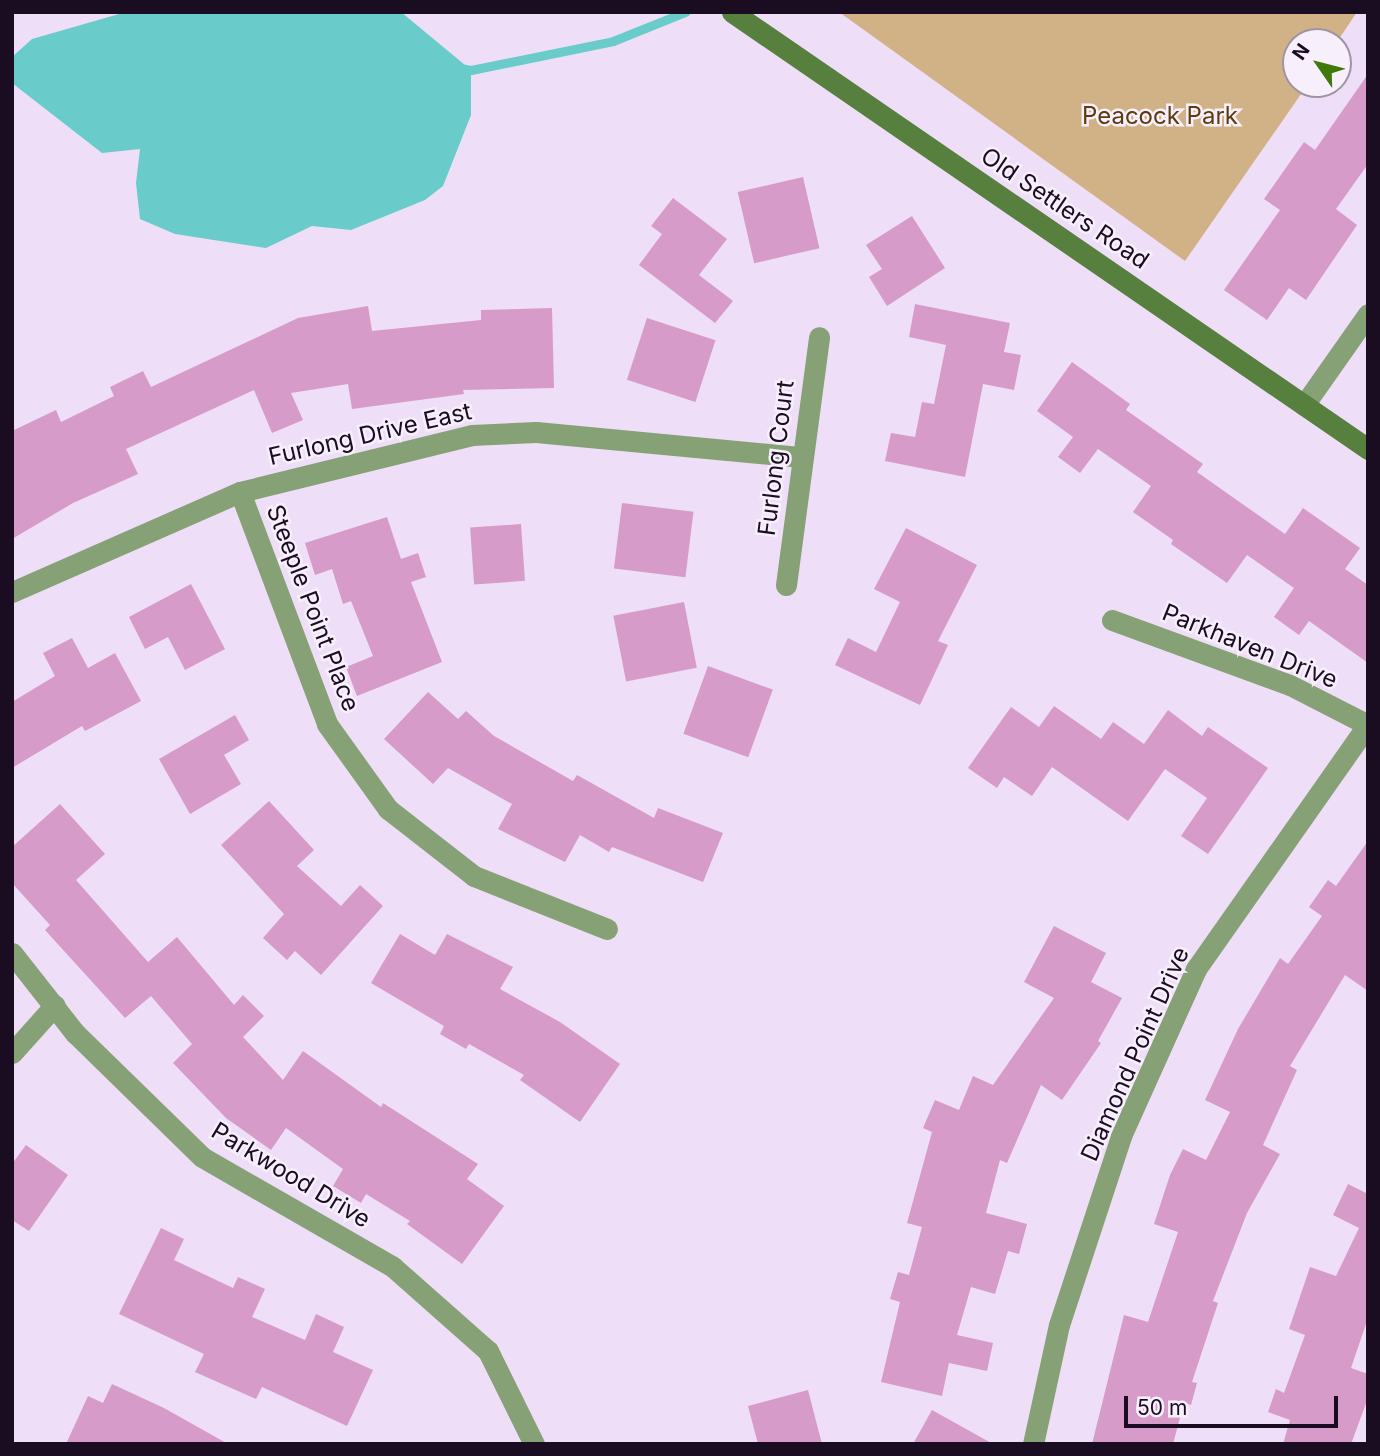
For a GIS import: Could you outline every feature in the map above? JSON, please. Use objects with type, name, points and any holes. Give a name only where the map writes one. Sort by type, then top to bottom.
[{"type":"main road","name":"Old Settlers Road","points":[[732,12],[1368,449]]},
{"type":"street","points":[[1304,405],[1368,314]]},
{"type":"street","name":"Furlong Court","points":[[786,585],[819,337]]},
{"type":"street","name":"Furlong Drive East","points":[[12,592],[240,492],[472,435],[536,432],[802,457]]},
{"type":"street","name":"Steeple Point Place","points":[[240,492],[327,724],[388,810],[474,876],[607,929]]},
{"type":"street","name":"Parkhaven Drive","points":[[1112,620],[1290,685],[1368,724]]},
{"type":"street","name":"Diamond Point Drive","points":[[1033,1444],[1059,1325],[1121,1136],[1196,969],[1368,724]]},
{"type":"street","name":"Parkwood Drive","points":[[12,953],[75,1033],[202,1157],[393,1266],[488,1351],[534,1444]]},
{"type":"street","points":[[12,1053],[55,1005]]},
{"type":"green space","name":"Peacock Park","points":[[839,12],[1357,12],[1346,28],[1282,28],[1282,98],[1298,98],[1185,261]]},
{"type":"shaded area","points":[[126,12],[401,12],[471,70],[471,115],[443,186],[425,200],[351,230],[312,226],[266,248],[175,234],[140,219],[136,183],[140,149],[102,153],[12,83],[12,57],[32,39]]},
{"type":"building","points":[[1368,74],[1368,164],[1336,209],[1357,225],[1306,300],[1289,288],[1267,320],[1224,290],[1280,210],[1264,199],[1304,142],[1315,150]]},
{"type":"building","points":[[803,177],[819,248],[754,263],[738,192]]},
{"type":"building","points":[[673,198],[727,239],[699,275],[733,301],[715,323],[639,265],[662,234],[651,226]]},
{"type":"building","points":[[912,216],[945,268],[887,306],[869,277],[882,269],[866,245]]},
{"type":"building","points":[[915,304],[1010,323],[1004,352],[1021,355],[1014,390],[983,384],[965,477],[885,461],[891,433],[915,437],[922,402],[934,404],[946,345],[909,337]]},
{"type":"building","points":[[368,306],[372,331],[481,320],[481,310],[552,308],[554,388],[463,390],[464,394],[352,409],[348,384],[291,393],[303,420],[272,433],[254,390],[126,449],[138,474],[73,503],[12,539],[12,431],[56,410],[61,422],[114,396],[110,387],[143,371],[151,387],[298,318]]},
{"type":"building","points":[[647,318],[715,340],[695,402],[627,380]]},
{"type":"building","points":[[1072,362],[1130,404],[1126,410],[1203,464],[1197,472],[1285,534],[1303,508],[1360,548],[1345,569],[1368,585],[1368,663],[1309,621],[1299,635],[1274,617],[1294,588],[1247,555],[1227,583],[1171,544],[1173,540],[1133,512],[1151,486],[1098,449],[1080,473],[1058,457],[1073,437],[1037,411]]},
{"type":"building","points":[[622,503],[693,512],[685,577],[614,569]]},
{"type":"building","points":[[387,517],[401,559],[418,553],[426,577],[411,582],[442,662],[357,696],[346,667],[373,656],[351,601],[343,604],[332,569],[315,575],[305,543]]},
{"type":"building","points":[[521,524],[525,581],[474,584],[470,528]]},
{"type":"building","points":[[906,528],[977,565],[938,641],[948,645],[920,705],[835,665],[848,638],[876,652],[900,602],[874,589]]},
{"type":"building","points":[[191,584],[225,649],[185,670],[168,637],[145,649],[129,617]]},
{"type":"building","points":[[684,602],[697,668],[626,682],[613,616]]},
{"type":"building","points":[[72,638],[88,668],[115,653],[141,701],[85,731],[82,726],[12,768],[12,702],[55,676],[43,653]]},
{"type":"building","points":[[708,666],[773,690],[748,757],[683,734]]},
{"type":"building","points":[[428,692],[458,719],[466,711],[494,736],[573,781],[577,775],[654,818],[658,808],[723,833],[703,882],[612,847],[609,852],[580,835],[565,862],[498,829],[512,804],[448,768],[433,784],[384,739]]},
{"type":"building","points":[[1054,706],[1101,739],[1113,722],[1144,744],[1168,710],[1202,736],[1208,727],[1268,768],[1208,854],[1181,836],[1207,798],[1165,769],[1128,821],[1052,767],[1032,796],[1004,777],[997,788],[968,768],[1011,707],[1039,727]]},
{"type":"building","points":[[235,715],[249,740],[224,755],[241,784],[190,814],[159,759]]},
{"type":"building","points":[[269,801],[314,850],[297,866],[341,906],[360,885],[383,906],[321,975],[295,951],[287,960],[263,938],[284,914],[221,845]]},
{"type":"building","points":[[60,804],[105,854],[76,880],[148,962],[177,937],[234,1005],[243,995],[264,1016],[243,1037],[283,1080],[303,1051],[381,1107],[383,1103],[478,1164],[467,1179],[504,1206],[462,1264],[407,1224],[410,1221],[366,1194],[361,1203],[333,1186],[343,1169],[286,1128],[271,1150],[226,1118],[173,1063],[192,1044],[151,996],[125,1018],[45,930],[50,925],[12,883],[12,847]]},
{"type":"building","points":[[1368,841],[1368,991],[1345,975],[1290,1066],[1297,1070],[1263,1145],[1280,1154],[1247,1213],[1213,1301],[1218,1303],[1192,1382],[1197,1383],[1191,1405],[1184,1403],[1173,1444],[1092,1444],[1124,1315],[1148,1322],[1178,1232],[1154,1224],[1170,1175],[1183,1149],[1206,1160],[1230,1112],[1205,1100],[1238,1029],[1280,958],[1288,964],[1322,916],[1309,907],[1328,880],[1336,886]]},
{"type":"building","points":[[1054,926],[1106,953],[1091,982],[1122,998],[1098,1041],[1101,1043],[1062,1100],[1041,1085],[1007,1163],[1000,1160],[986,1213],[1027,1224],[1019,1254],[1008,1251],[995,1294],[971,1287],[957,1335],[993,1343],[987,1371],[949,1363],[942,1396],[881,1382],[900,1302],[890,1299],[898,1272],[909,1275],[922,1227],[907,1223],[932,1132],[923,1128],[935,1100],[959,1110],[973,1076],[993,1085],[1054,998],[1024,982]]},
{"type":"building","points":[[400,934],[435,955],[447,934],[513,967],[500,989],[560,1022],[620,1064],[580,1122],[520,1080],[524,1075],[469,1044],[466,1049],[440,1034],[444,1026],[371,983]]},
{"type":"building","points":[[26,1145],[68,1175],[29,1231],[12,1220],[12,1164]]},
{"type":"building","points":[[1348,1184],[1368,1194],[1368,1318],[1351,1368],[1368,1374],[1368,1398],[1351,1444],[1283,1444],[1290,1420],[1268,1412],[1276,1389],[1284,1393],[1305,1335],[1289,1329],[1310,1267],[1336,1276],[1359,1228],[1333,1215]]},
{"type":"building","points":[[161,1228],[184,1239],[174,1260],[233,1288],[238,1277],[265,1289],[252,1317],[305,1340],[316,1314],[344,1327],[333,1352],[373,1370],[347,1426],[262,1387],[256,1399],[195,1372],[204,1354],[119,1314]]},
{"type":"building","points":[[112,1384],[164,1408],[228,1444],[66,1444],[88,1396],[103,1403]]},
{"type":"building","points":[[808,1390],[822,1444],[758,1444],[748,1406]]},
{"type":"building","points":[[932,1410],[993,1444],[913,1444]]},
{"type":"waterway","points":[[460,68],[471,70],[613,41],[685,12]]}]
